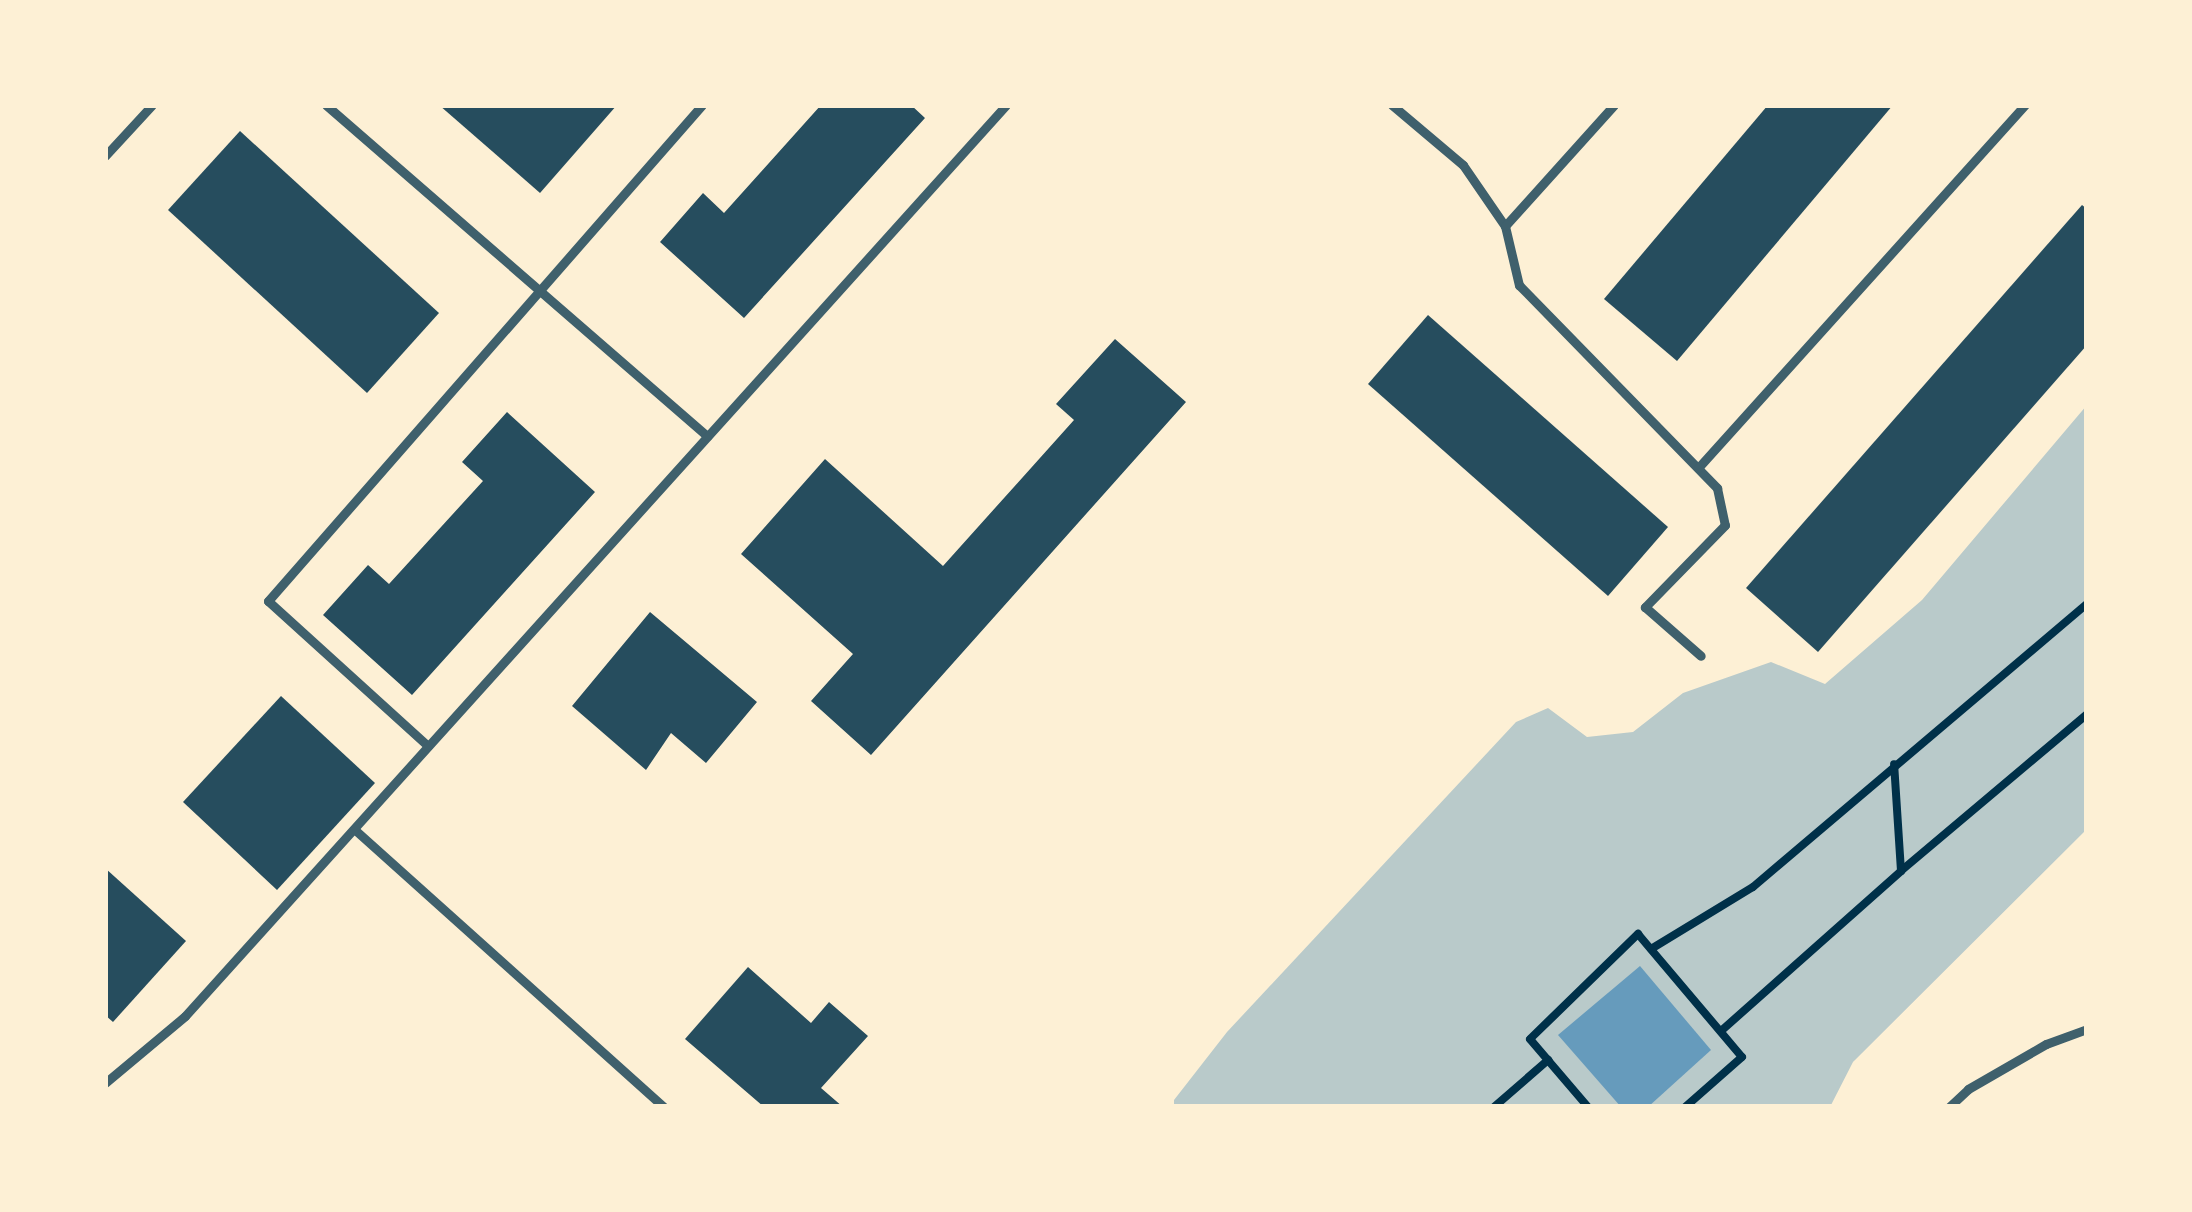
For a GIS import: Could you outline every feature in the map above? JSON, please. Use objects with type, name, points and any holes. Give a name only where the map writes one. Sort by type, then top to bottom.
[{"type":"lane","points":[[105,156],[152,105]]},
{"type":"lane","points":[[326,105],[707,436]]},
{"type":"lane","points":[[428,746],[268,601],[702,105]]},
{"type":"lane","points":[[105,1083],[185,1016],[1006,105]]},
{"type":"lane","points":[[1392,105],[1463,165],[1504,226],[1519,285],[1717,488],[1725,525],[1645,608],[1701,656]]},
{"type":"lane","points":[[1504,226],[1614,105]]},
{"type":"lane","points":[[1698,468],[2025,105]]},
{"type":"lane","points":[[354,829],[664,1107]]},
{"type":"lane","points":[[1949,1107],[1968,1089],[2046,1044],[2087,1029]]},
{"type":"path","points":[[1651,949],[1753,886],[2087,604]]},
{"type":"path","points":[[1721,1031],[2087,714]]},
{"type":"path","points":[[1894,764],[1901,871]]},
{"type":"path","points":[[1588,1107],[1530,1039],[1638,934],[1742,1057],[1684,1107]]},
{"type":"path","points":[[1494,1107],[1548,1060]]},
{"type":"shaded area","points":[[2087,405],[2087,829],[1853,1062],[1830,1107],[1174,1107],[1174,1100],[1227,1032],[1516,722],[1548,708],[1587,737],[1633,732],[1683,693],[1771,662],[1825,684],[1922,600]]},
{"type":"water","points":[[1640,966],[1711,1050],[1648,1107],[1621,1107],[1558,1035]]},
{"type":"building","points":[[439,105],[617,105],[540,193]]},
{"type":"building","points":[[821,105],[911,105],[925,118],[744,318],[660,242],[703,193],[724,213]]},
{"type":"building","points":[[1768,105],[1893,105],[1677,361],[1604,299]]},
{"type":"building","points":[[240,131],[439,313],[367,393],[168,210]]},
{"type":"building","points":[[2082,205],[2087,209],[2087,345],[1818,652],[1746,588]]},
{"type":"building","points":[[1428,315],[1668,527],[1608,596],[1368,384]]},
{"type":"building","points":[[1115,339],[1186,402],[871,755],[811,701],[853,654],[741,554],[825,459],[943,566],[1074,420],[1056,404]]},
{"type":"building","points":[[507,412],[595,492],[412,695],[323,615],[368,565],[389,584],[483,481],[462,462]]},
{"type":"building","points":[[650,612],[757,702],[706,763],[671,733],[646,770],[572,706]]},
{"type":"building","points":[[281,696],[375,783],[277,890],[183,802]]},
{"type":"building","points":[[105,868],[186,941],[113,1022],[105,1015]]},
{"type":"building","points":[[748,967],[811,1023],[829,1002],[868,1036],[821,1088],[843,1107],[764,1107],[685,1039]]}]
